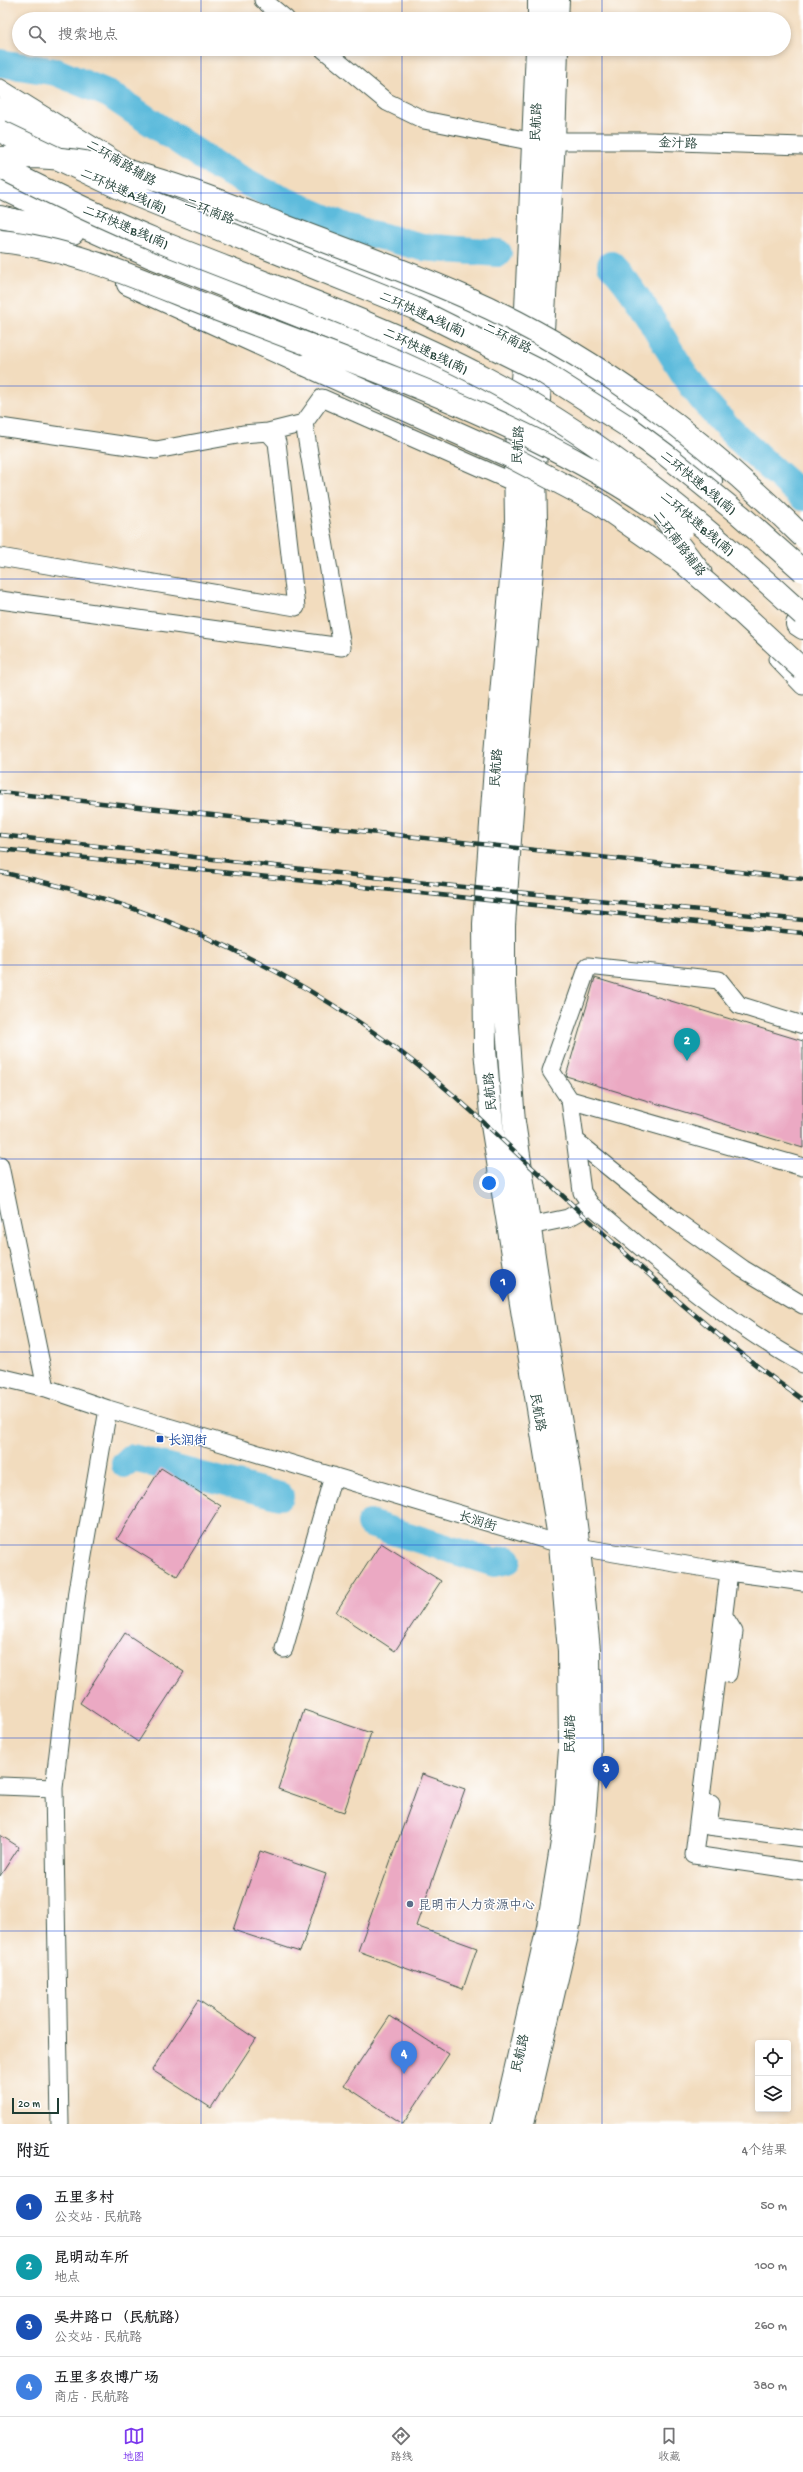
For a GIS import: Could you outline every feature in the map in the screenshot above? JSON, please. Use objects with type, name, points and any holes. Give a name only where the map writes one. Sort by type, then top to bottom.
[{"type":"main road","points":[[539,0],[539,12]]},
{"type":"main road","points":[[558,0],[558,12]]},
{"type":"main road","name":"民航路","points":[[538,56],[544,142]]},
{"type":"main road","name":"民航路","points":[[523,2124],[568,1931],[583,1833],[590,1750],[589,1650],[492,1126],[485,1050],[484,924],[516,521],[515,483],[528,419],[544,142],[556,56]]},
{"type":"main road","name":"二环南路","points":[[2,118],[136,179],[420,294],[533,349],[601,390],[670,443],[729,498],[803,574]]},
{"type":"main road","name":"二环快速A线(南)","points":[[2,118],[92,176],[168,210],[407,305],[532,367],[586,399],[666,455],[740,515],[803,571]]},
{"type":"main road","points":[[0,158],[31,157],[80,160],[131,172],[208,197],[469,299],[577,356],[651,404],[725,463],[803,537]]},
{"type":"main road","name":"二环快速B线(南)","points":[[0,167],[117,223],[401,338],[521,398],[569,426],[646,480],[719,540],[803,615]]},
{"type":"main road","points":[[0,187],[110,239],[380,348],[622,465],[678,501],[749,559],[803,608]]},
{"type":"main road","points":[[0,218],[65,230],[122,247],[188,271]]},
{"type":"main road","points":[[6,242],[43,248],[111,269],[422,391],[550,446],[606,476],[663,513],[726,561],[803,628]]},
{"type":"main road","points":[[6,242],[109,276],[502,452],[572,488],[624,519],[666,549],[739,610],[803,670]]},
{"type":"main road","name":"民航路","points":[[503,2124],[548,1928],[564,1830],[570,1749],[569,1471],[544,1323],[514,1122],[504,985],[504,925],[516,754],[536,523],[534,468],[528,419]]},
{"type":"street","points":[[263,0],[278,12]]},
{"type":"street","name":"金汁路","points":[[331,56],[387,102],[424,120],[544,142],[648,141],[803,146]]},
{"type":"street","name":"二环南路辅路","points":[[0,88],[137,172],[187,198],[250,225]]},
{"type":"street","points":[[533,349],[596,383],[673,429],[742,476],[803,526]]},
{"type":"street","points":[[0,427],[156,450],[243,434],[268,432],[304,423],[322,398],[515,483]]},
{"type":"street","name":"二环南路辅路","points":[[528,419],[577,445],[608,466],[633,486],[658,513],[734,612],[803,686]]},
{"type":"street","points":[[0,600],[342,647],[304,423]]},
{"type":"street","points":[[0,557],[296,607],[277,442],[268,432]]},
{"type":"street","points":[[803,1025],[739,1005],[719,980],[588,966],[551,1070],[570,1100],[582,1192],[591,1205],[691,1290],[778,1350],[803,1364]]},
{"type":"street","points":[[570,1100],[803,1167]]},
{"type":"street","points":[[575,1140],[669,1216],[743,1268],[803,1305]]},
{"type":"street","points":[[0,1166],[46,1388]]},
{"type":"street","points":[[530,1226],[568,1218],[591,1205]]},
{"type":"street","name":"长润街","points":[[0,1377],[46,1388],[108,1409],[569,1546],[729,1572],[803,1582]]},
{"type":"street","points":[[60,2124],[54,1788],[77,1591],[108,1409]]},
{"type":"street","points":[[284,1649],[334,1476]]},
{"type":"street","points":[[729,1572],[694,1855],[803,1871]]},
{"type":"street","points":[[724,1616],[734,1632],[708,1826],[803,1838]]},
{"type":"street","points":[[0,1786],[54,1788]]},
{"type":"building","points":[[595,978],[803,1041],[803,1148],[566,1076]]},
{"type":"building","points":[[161,1468],[221,1506],[177,1576],[117,1539]]},
{"type":"building","points":[[381,1543],[441,1581],[395,1651],[336,1612]]},
{"type":"building","points":[[125,1633],[184,1672],[138,1742],[80,1703]]},
{"type":"building","points":[[304,1710],[371,1733],[344,1812],[278,1789]]},
{"type":"building","points":[[422,1774],[465,1789],[416,1926],[477,1948],[463,1989],[358,1951]]},
{"type":"building","points":[[0,1835],[19,1847],[0,1876]]},
{"type":"building","points":[[260,1851],[326,1874],[300,1952],[233,1930]]},
{"type":"building","points":[[198,2000],[256,2039],[211,2108],[152,2070]]},
{"type":"building","points":[[390,2016],[449,2054],[403,2124],[344,2085]]},
{"type":"waterway","points":[[0,63],[56,72],[109,94],[215,165],[263,191],[346,227],[422,247],[498,253]]},
{"type":"waterway","points":[[611,265],[634,293],[682,370],[704,401],[744,444],[803,497]]},
{"type":"waterway","points":[[125,1464],[133,1458],[280,1496]]},
{"type":"waterway","points":[[370,1524],[494,1563],[508,1560]]},
{"type":"railway","points":[[0,792],[803,879]]},
{"type":"railway","points":[[0,835],[444,885],[803,920]]},
{"type":"railway","points":[[0,849],[803,933]]},
{"type":"railway","points":[[0,872],[56,885],[111,901],[164,920],[216,942],[267,967],[317,995],[365,1026],[411,1060],[456,1097],[628,1256],[696,1316],[766,1373],[803,1400]]},
{"type":"place","name":"昆明动车所","points":[[687,1061]]},
{"type":"place","name":"五里多村","points":[[503,1302]]},
{"type":"place","name":"长润街","points":[[160,1439]]},
{"type":"place","name":"吴井路口（民航路）","points":[[606,1789]]},
{"type":"place","name":"昆明市人力资源中心","points":[[410,1904]]},
{"type":"place","name":"五里多农博广场","points":[[404,2074]]}]
